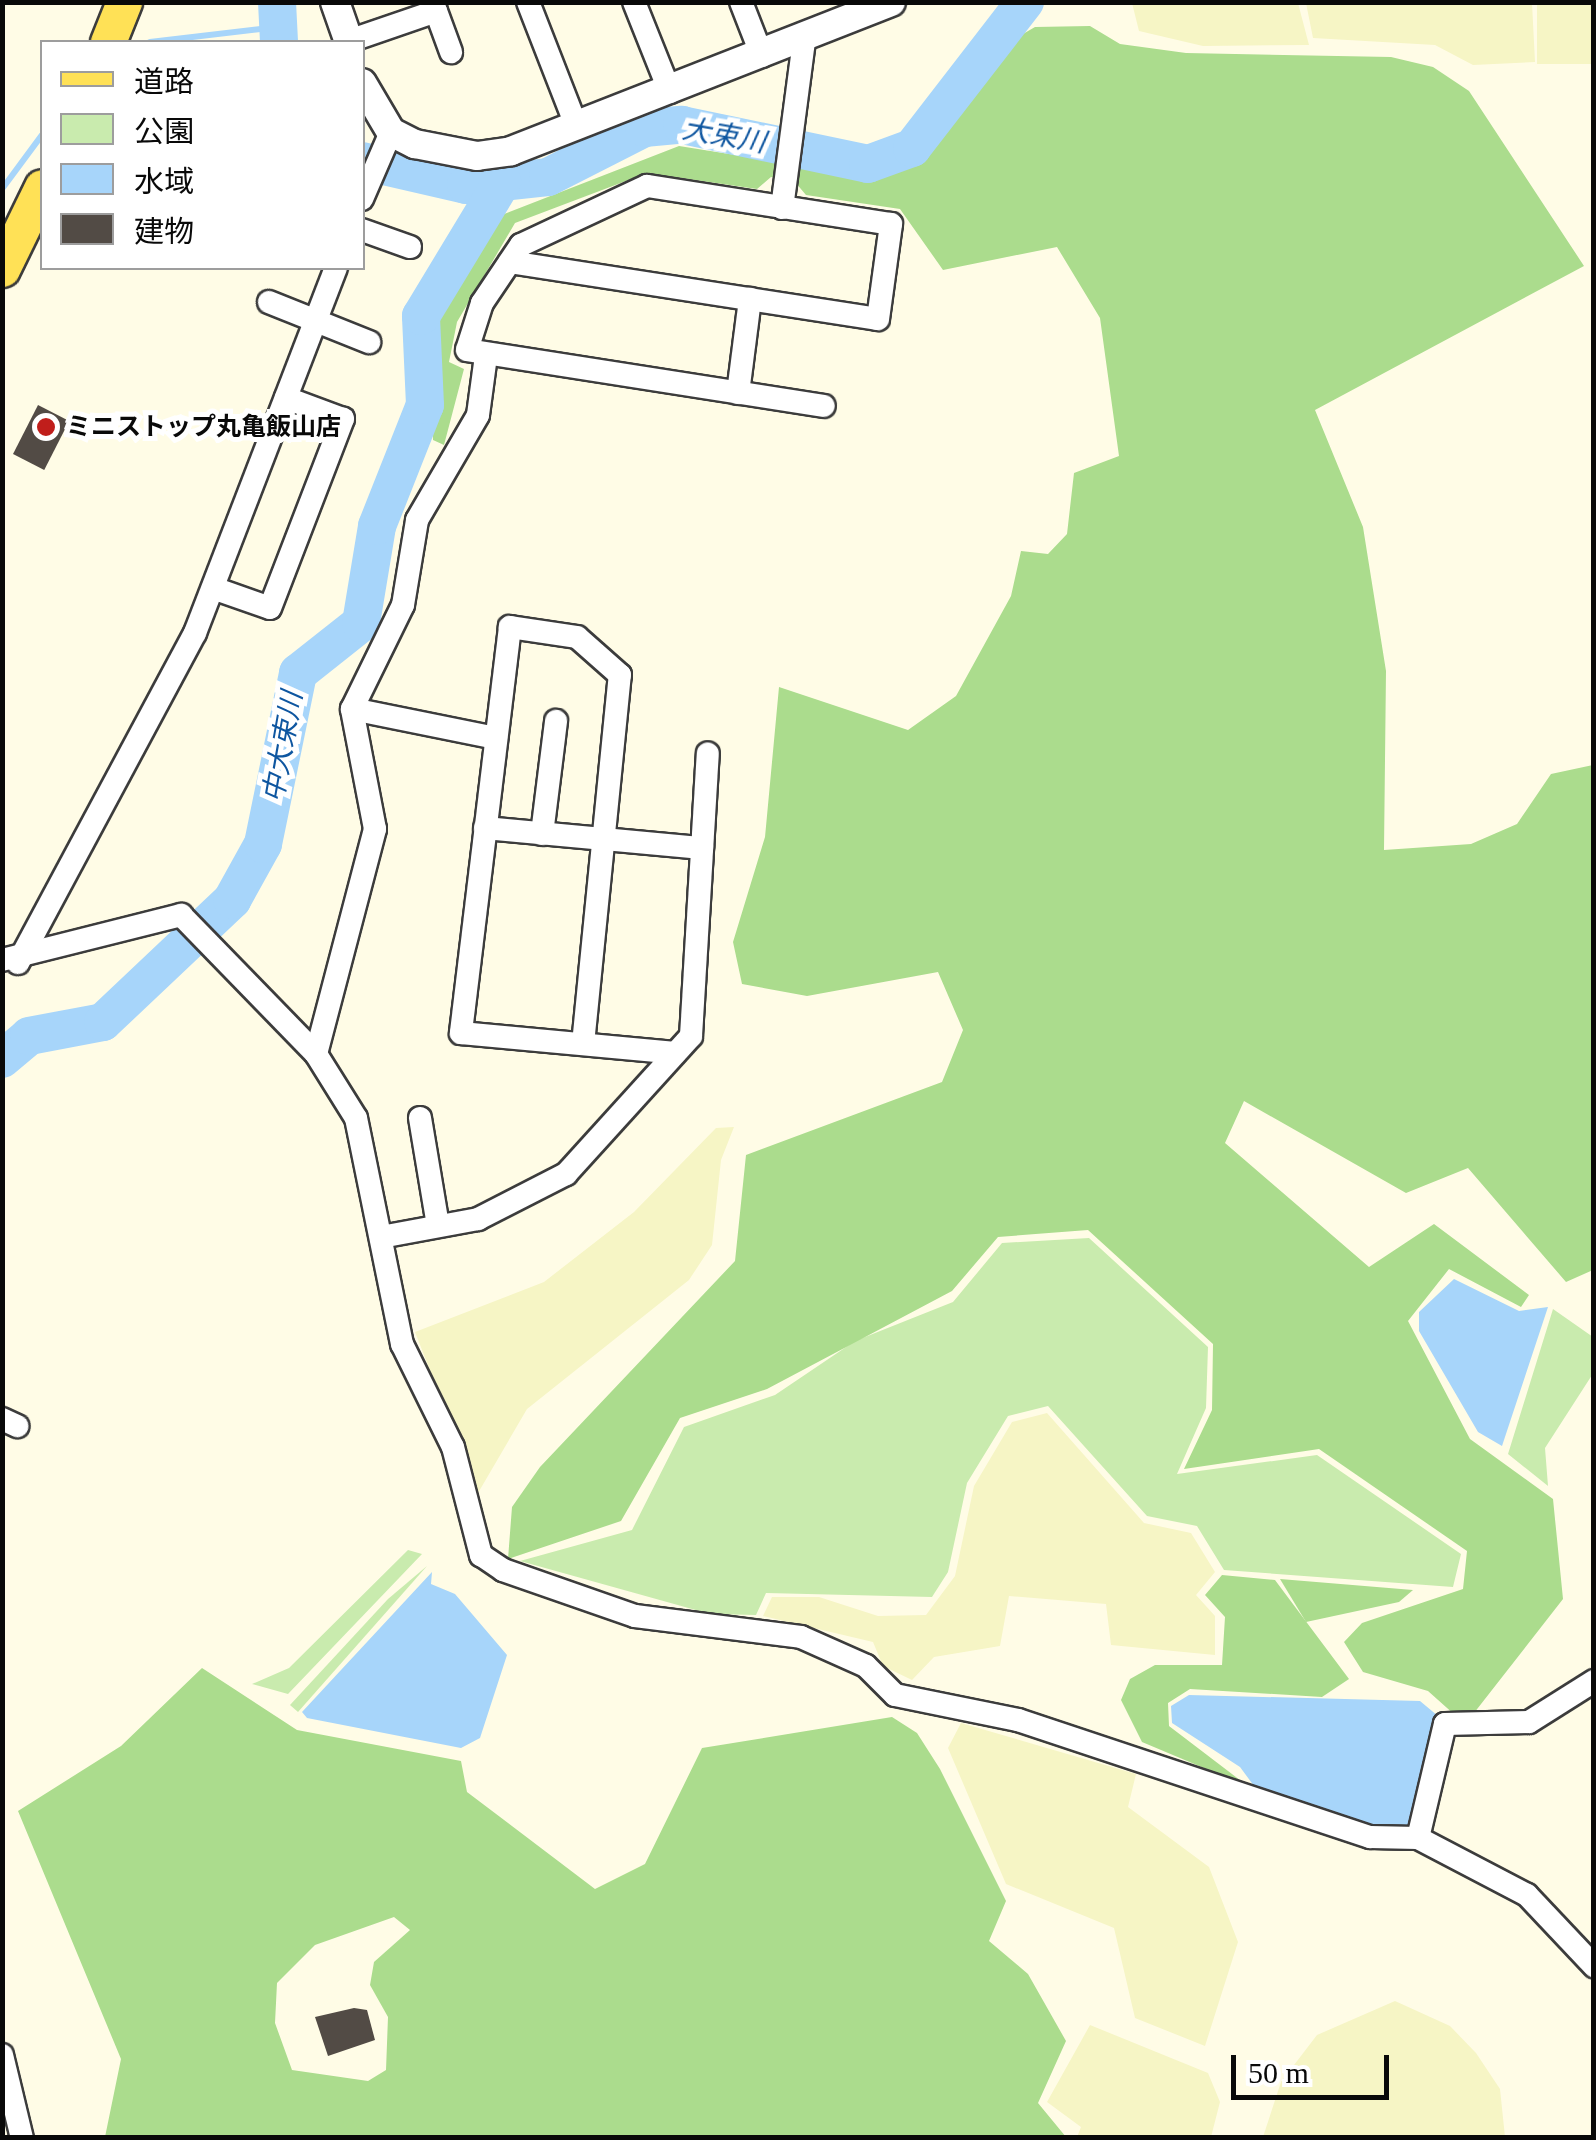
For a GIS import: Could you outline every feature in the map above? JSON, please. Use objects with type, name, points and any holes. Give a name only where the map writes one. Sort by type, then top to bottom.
[{"type":"main road","points":[[109,40],[124,2]]},
{"type":"main road","points":[[2,269],[40,191]]},
{"type":"street","points":[[334,2],[348,40]]},
{"type":"street","points":[[528,2],[577,128]]},
{"type":"street","points":[[634,2],[670,92]]},
{"type":"street","points":[[740,2],[762,56]]},
{"type":"street","points":[[388,139],[477,156],[577,128],[804,40],[873,6]]},
{"type":"street","points":[[355,40],[436,11],[450,52]]},
{"type":"street","points":[[782,208],[804,40]]},
{"type":"street","points":[[365,89],[388,139],[365,193]]},
{"type":"street","points":[[510,262],[878,318],[890,224],[647,186],[522,245],[510,262],[482,303],[467,350],[824,406]]},
{"type":"street","points":[[365,231],[410,247]]},
{"type":"street","points":[[10,961],[212,588],[335,270]]},
{"type":"street","points":[[738,393],[750,299]]},
{"type":"street","points":[[269,302],[370,342]]},
{"type":"street","points":[[316,1054],[375,829],[352,710],[403,606],[417,520],[478,415],[486,356]]},
{"type":"street","points":[[212,588],[270,608],[343,419],[286,398]]},
{"type":"street","points":[[583,1044],[620,675],[577,636],[510,626],[461,1033],[676,1053]]},
{"type":"street","points":[[352,710],[496,738]]},
{"type":"street","points":[[542,834],[556,721]]},
{"type":"street","points":[[380,1237],[478,1220],[566,1174],[690,1036],[708,754]]},
{"type":"street","points":[[485,828],[702,848]]},
{"type":"street","points":[[10,961],[162,916],[192,923],[316,1054],[356,1118],[402,1344],[453,1447],[481,1555],[503,1570],[635,1616],[801,1636],[866,1666],[895,1695],[1018,1720],[1370,1836],[1418,1838],[1527,1896],[1594,1966]]},
{"type":"street","points":[[420,1118],[438,1226]]},
{"type":"street","points":[[1418,1838],[1444,1724],[1529,1722],[1594,1681]]},
{"type":"street","points":[[2,2055],[22,2138]]},
{"type":"green space","points":[[1132,3],[1298,3],[1309,45],[1203,46],[1139,31]]},
{"type":"green space","points":[[1306,3],[1532,3],[1535,62],[1473,65],[1435,45],[1313,38]]},
{"type":"green space","points":[[1537,3],[1593,3],[1593,64],[1537,64]]},
{"type":"green space","points":[[1090,26],[1120,44],[1186,53],[1391,57],[1433,67],[1469,91],[1584,266],[1315,410],[1363,527],[1386,671],[1384,850],[1471,844],[1517,824],[1551,774],[1593,765],[1593,1270],[1566,1282],[1468,1168],[1406,1193],[1244,1101],[1225,1143],[1369,1267],[1434,1224],[1529,1295],[1521,1307],[1449,1269],[1408,1321],[1470,1439],[1553,1499],[1563,1599],[1474,1713],[1456,1716],[1428,1691],[1363,1672],[1344,1642],[1362,1623],[1463,1589],[1467,1551],[1319,1449],[1184,1469],[1212,1410],[1213,1344],[1088,1230],[998,1237],[952,1291],[767,1389],[680,1418],[621,1521],[508,1559],[512,1507],[540,1467],[735,1261],[746,1155],[942,1082],[963,1030],[938,972],[807,996],[742,984],[733,942],[765,837],[779,687],[908,730],[956,696],[1011,596],[1021,551],[1048,554],[1067,534],[1074,473],[1119,456],[1100,318],[1057,247],[943,270],[900,209],[806,195],[795,182],[771,177],[757,189],[647,173],[515,223],[457,322],[449,362],[464,369],[444,445],[433,440],[431,359],[440,306],[499,216],[679,146],[863,175],[912,161],[988,54],[1035,27]]},
{"type":"green space","points":[[734,1127],[721,1160],[712,1245],[689,1280],[527,1409],[478,1493],[415,1332],[544,1282],[634,1212],[716,1128]]},
{"type":"green space","points":[[1089,1238],[1208,1347],[1206,1408],[1177,1474],[1317,1455],[1461,1554],[1453,1587],[1224,1570],[1197,1526],[1147,1516],[1048,1406],[1008,1416],[967,1483],[948,1572],[932,1597],[766,1593],[756,1615],[710,1614],[520,1561],[632,1530],[684,1427],[775,1395],[855,1341],[953,1302],[1002,1243]]},
{"type":"green space","points":[[1553,1309],[1593,1337],[1594,1372],[1545,1448],[1548,1486],[1508,1454]]},
{"type":"green space","points":[[1047,1413],[1144,1523],[1191,1533],[1215,1572],[1196,1595],[1215,1616],[1215,1655],[1111,1645],[1106,1604],[1009,1596],[1000,1646],[934,1657],[912,1680],[883,1666],[873,1642],[763,1616],[772,1597],[819,1597],[878,1616],[926,1615],[955,1576],[974,1486],[1012,1422]]},
{"type":"green space","points":[[408,1550],[422,1554],[288,1694],[252,1684],[289,1668]]},
{"type":"green space","points":[[427,1566],[298,1712],[290,1705],[388,1599]]},
{"type":"green space","points":[[1222,1575],[1275,1580],[1349,1679],[1322,1697],[1190,1689],[1168,1703],[1169,1726],[1249,1787],[1142,1742],[1121,1700],[1130,1679],[1155,1665],[1222,1665],[1225,1617],[1205,1595]]},
{"type":"green space","points":[[1280,1579],[1413,1590],[1399,1602],[1306,1622]]},
{"type":"green space","points":[[202,1668],[297,1730],[461,1761],[467,1792],[595,1889],[645,1864],[702,1748],[892,1717],[917,1733],[940,1769],[1006,1901],[989,1941],[1028,1974],[1066,2041],[1038,2103],[1066,2137],[105,2137],[121,2059],[18,1811],[121,1746]],"holes":[[[394,1917],[410,1930],[374,1962],[370,1985],[388,2017],[386,2070],[368,2081],[292,2070],[275,2023],[277,1983],[315,1945]]]},
{"type":"green space","points":[[961,1723],[1136,1774],[1128,1807],[1209,1867],[1238,1942],[1205,2046],[1135,2018],[1114,1928],[1006,1884],[948,1748]]},
{"type":"green space","points":[[1395,2001],[1450,2026],[1476,2053],[1500,2089],[1505,2137],[1263,2137],[1281,2082],[1317,2035]]},
{"type":"green space","points":[[1090,2025],[1208,2073],[1220,2102],[1211,2137],[1077,2137],[1081,2127],[1047,2102]]},
{"type":"water","points":[[1454,1279],[1519,1311],[1548,1307],[1502,1446],[1478,1432],[1419,1331],[1419,1312]]},
{"type":"water","points":[[432,1572],[431,1584],[455,1594],[507,1655],[480,1738],[461,1748],[307,1718],[302,1712]]},
{"type":"water","points":[[1189,1695],[1420,1701],[1438,1716],[1413,1823],[1388,1832],[1257,1790],[1240,1767],[1172,1723],[1171,1706]]},
{"type":"building","points":[[38,405],[69,421],[44,470],[13,454]]},
{"type":"building","points":[[354,2008],[367,2010],[375,2040],[328,2056],[315,2017]]},
{"type":"waterway","name":"大束川","points":[[277,2],[279,40]]},
{"type":"waterway","name":"大束川","points":[[365,162],[466,185],[548,177],[644,128],[682,125],[868,164],[912,148],[1025,2]]},
{"type":"waterway","points":[[167,40],[278,27]]},
{"type":"waterway","points":[[2,189],[40,138]]},
{"type":"waterway","name":"中大束川","points":[[2,1059],[29,1036],[103,1022],[232,900],[263,844],[298,673],[361,623],[377,526],[425,405],[421,316],[502,182]]},
{"type":"place","name":"ミニストップ丸亀飯山店","points":[[46,427]]}]
